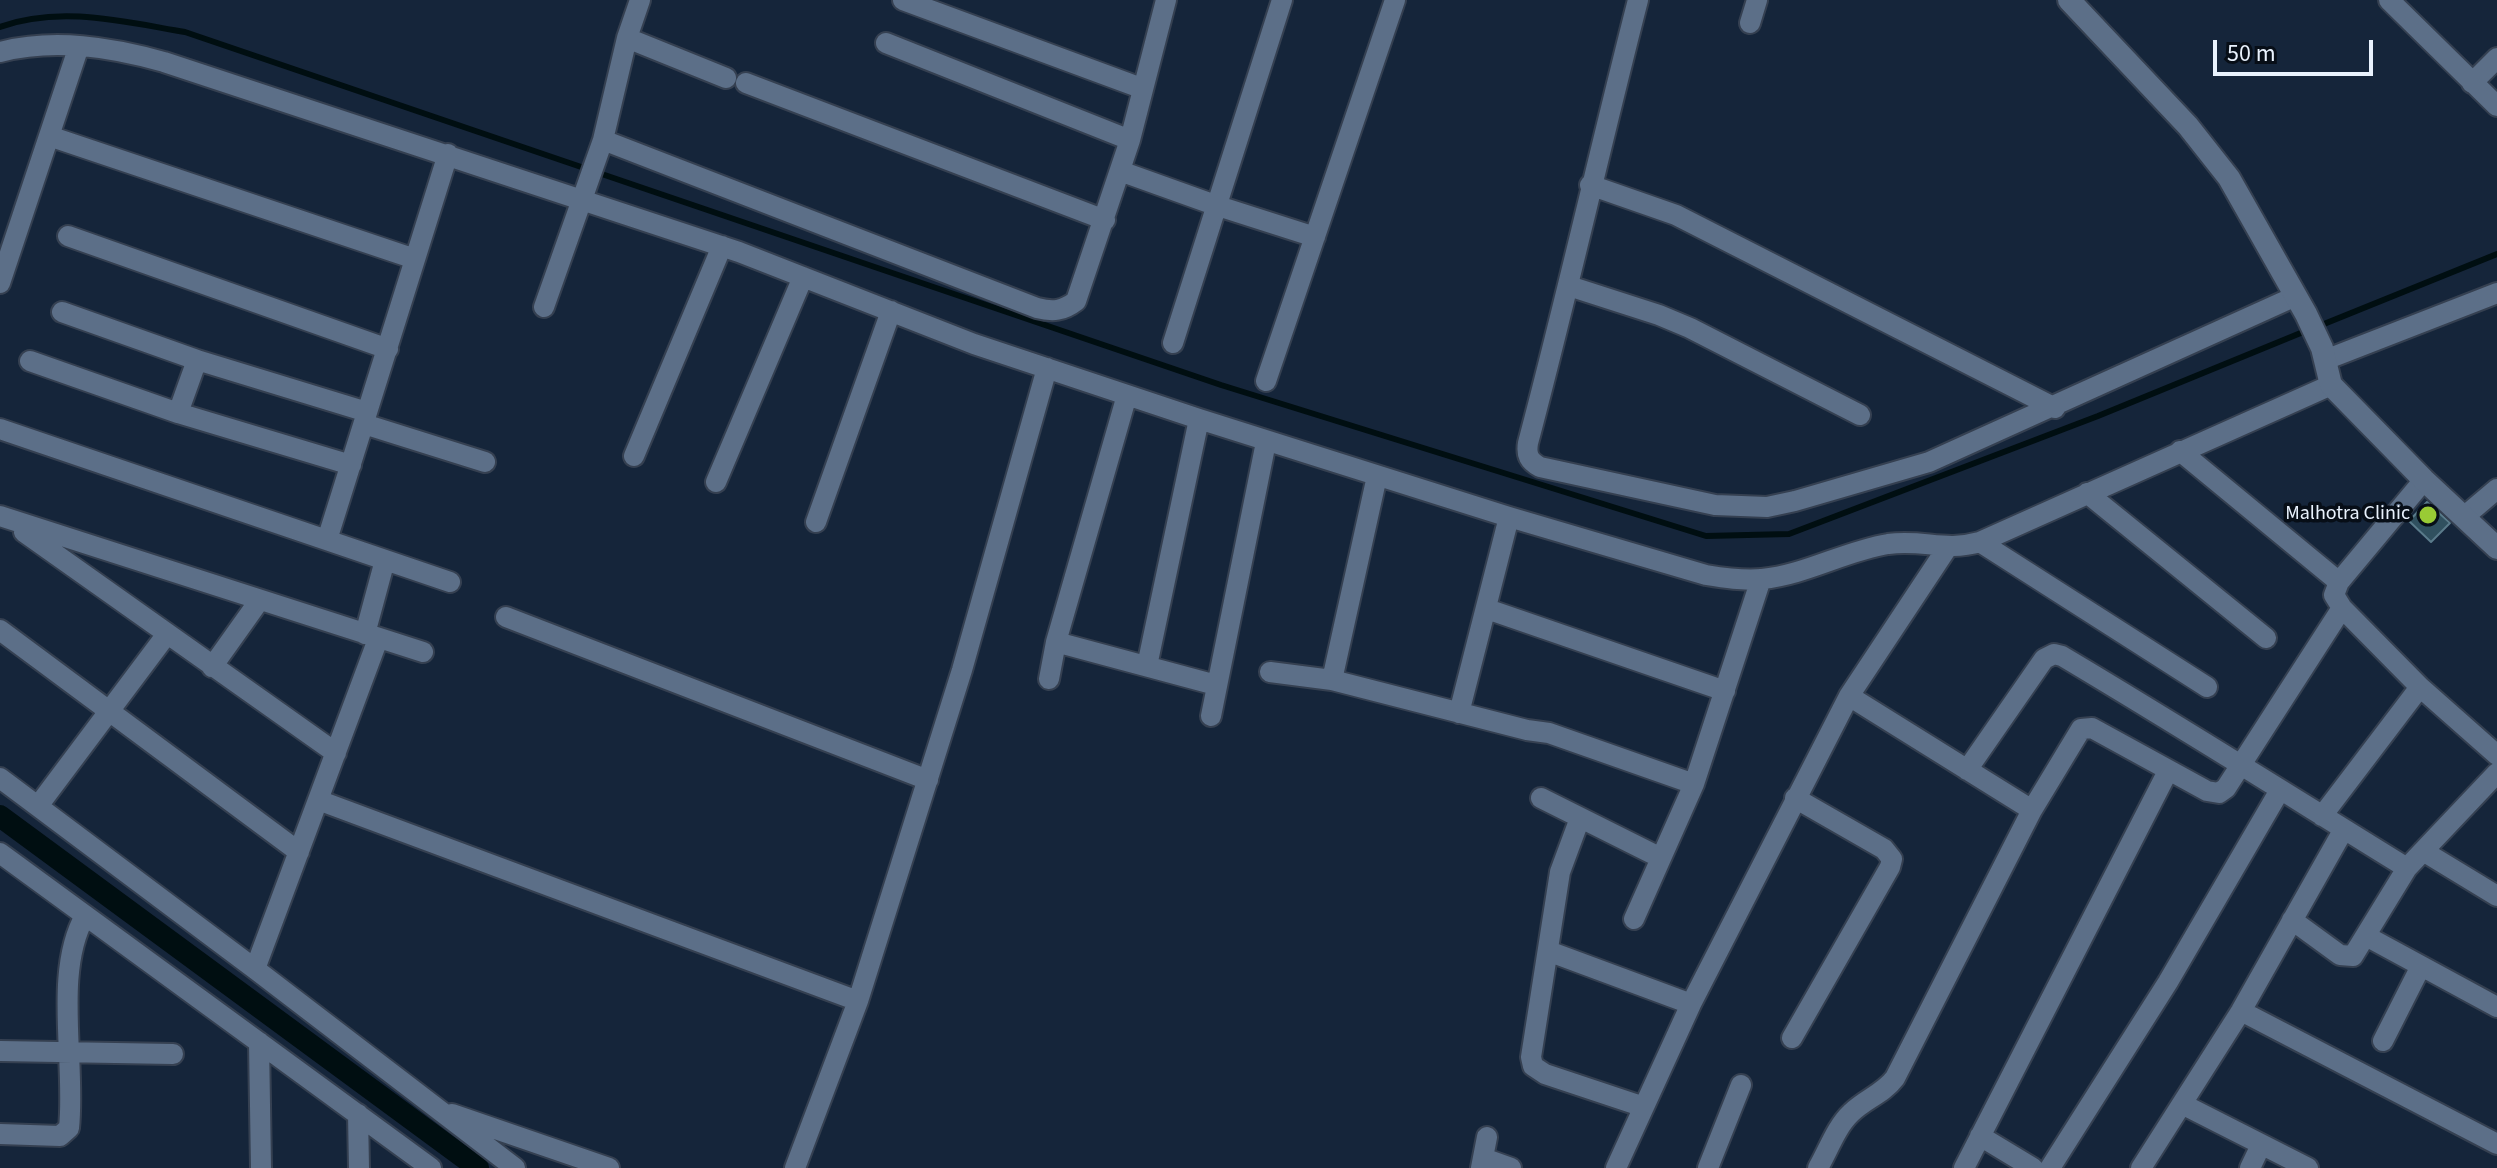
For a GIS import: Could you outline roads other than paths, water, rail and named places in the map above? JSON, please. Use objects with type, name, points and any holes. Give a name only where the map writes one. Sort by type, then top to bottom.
[{"type":"street","points":[[544,307],[603,140],[627,38],[640,0]]},
{"type":"street","points":[[903,0],[1141,88]]},
{"type":"street","points":[[603,140],[1050,311],[1066,309],[1076,301],[1105,220],[1130,140],[1166,0]]},
{"type":"street","points":[[1173,343],[1282,0]]},
{"type":"street","points":[[1266,381],[1395,0]]},
{"type":"street","points":[[1638,0],[1527,450],[1531,462],[1540,467],[1715,505],[1767,507],[1843,489],[1929,462],[2301,305]]},
{"type":"street","points":[[1750,23],[1757,0]]},
{"type":"street","points":[[2069,0],[2188,126],[2229,178],[2301,305],[2323,354],[2331,385],[2424,480],[2497,548]]},
{"type":"street","points":[[2389,0],[2497,106]]},
{"type":"street","points":[[627,38],[1105,220]]},
{"type":"street","points":[[886,43],[1130,140]]},
{"type":"street","points":[[0,52],[43,46],[125,51],[448,154],[589,182],[722,246],[974,344],[1266,442],[1509,517],[1729,579],[1785,575],[1884,545],[1905,542],[1947,548],[1980,542],[2331,385]]},
{"type":"street","points":[[0,283],[79,46]]},
{"type":"street","points":[[2472,83],[2497,58]]},
{"type":"street","points":[[49,136],[415,259]]},
{"type":"street","points":[[327,540],[448,154]]},
{"type":"street","points":[[1120,171],[1315,237]]},
{"type":"street","points":[[1590,185],[1676,215],[2055,408]]},
{"type":"street","points":[[68,236],[388,349]]},
{"type":"street","points":[[634,456],[722,246]]},
{"type":"street","points":[[716,482],[803,277]]},
{"type":"street","points":[[1569,286],[1679,324],[1860,415]]},
{"type":"street","points":[[2323,354],[2497,293]]},
{"type":"street","points":[[816,522],[891,311]]},
{"type":"street","points":[[62,312],[485,462]]},
{"type":"street","points":[[178,413],[197,360]]},
{"type":"street","points":[[30,361],[178,413],[351,465]]},
{"type":"street","points":[[795,1168],[858,1001],[928,780],[1047,368]]},
{"type":"street","points":[[1049,679],[1056,642],[1127,395]]},
{"type":"street","points":[[1147,666],[1199,419]]},
{"type":"street","points":[[0,429],[450,582]]},
{"type":"street","points":[[1211,716],[1266,442]]},
{"type":"street","points":[[2180,451],[2339,582]]},
{"type":"street","points":[[1332,680],[1377,476]]},
{"type":"street","points":[[2424,480],[2339,582],[2334,595],[2342,608],[2420,687],[2497,755]]},
{"type":"street","points":[[2465,516],[2497,489]]},
{"type":"street","points":[[2087,493],[2266,638]]},
{"type":"street","points":[[0,517],[423,652]]},
{"type":"street","points":[[0,517],[57,553],[336,753]]},
{"type":"street","points":[[1459,713],[1509,517]]},
{"type":"street","points":[[1980,542],[2207,687]]},
{"type":"street","points":[[1616,1168],[1691,1004],[1849,696],[1947,548]]},
{"type":"street","points":[[255,969],[336,753],[372,636],[385,560]]},
{"type":"street","points":[[1634,919],[1694,784],[1761,579]]},
{"type":"street","points":[[212,667],[259,601]]},
{"type":"street","points":[[1818,1168],[1851,1112],[1886,1090],[1895,1078],[2032,810],[2076,736],[2085,727],[2207,791],[2219,793],[2226,788],[2342,608]]},
{"type":"street","points":[[1487,609],[1725,691]]},
{"type":"street","points":[[506,617],[928,780]]},
{"type":"street","points":[[0,630],[299,852]]},
{"type":"street","points":[[38,806],[167,634]]},
{"type":"street","points":[[1056,642],[1216,685]]},
{"type":"street","points":[[1967,770],[2044,659],[2054,654],[2241,763],[2407,868]]},
{"type":"street","points":[[1270,672],[1332,680],[1549,733],[1694,784]]},
{"type":"street","points":[[2322,816],[2420,687]]},
{"type":"street","points":[[1849,696],[2032,810]]},
{"type":"street","points":[[1964,1168],[2168,771]]},
{"type":"street","points":[[2292,920],[2340,955],[2353,956],[2407,868],[2497,773]]},
{"type":"street","points":[[0,778],[515,1168]]},
{"type":"street","points":[[2050,1168],[2168,982],[2280,790]]},
{"type":"street","points":[[1541,798],[1661,858]]},
{"type":"street","points":[[1792,1038],[1892,859],[1884,849],[1795,798]]},
{"type":"street","points":[[318,800],[858,1001]]},
{"type":"street","points":[[1580,818],[1560,872],[1531,1057],[1533,1066],[1545,1074],[1644,1107]]},
{"type":"street","points":[[2141,1168],[2241,1011],[2344,829]]},
{"type":"street","points":[[2423,851],[2497,896]]},
{"type":"street","points":[[0,853],[431,1168]]},
{"type":"street","points":[[0,1134],[60,1136],[66,1133],[70,1115],[70,958],[85,916]]},
{"type":"street","points":[[2366,936],[2497,1007]]},
{"type":"street","points":[[1548,951],[1691,1004]]},
{"type":"street","points":[[2383,1041],[2421,966]]},
{"type":"street","points":[[2241,1011],[2497,1144]]},
{"type":"street","points":[[259,1042],[261,1168]]},
{"type":"street","points":[[0,1051],[173,1054]]},
{"type":"street","points":[[1708,1168],[1741,1085]]},
{"type":"street","points":[[2182,1104],[2308,1168]]},
{"type":"street","points":[[436,1109],[609,1168]]},
{"type":"street","points":[[358,1114],[359,1168]]},
{"type":"street","points":[[1980,1136],[2033,1168]]},
{"type":"street","points":[[1487,1137],[1482,1163],[1511,1168]]},
{"type":"street","points":[[2250,1168],[2261,1145]]},
{"type":"waterway","points":[[0,27],[23,20],[69,16],[116,20],[185,32],[1221,385],[1706,536],[1789,534],[2098,416],[2308,330]]},
{"type":"waterway","points":[[2319,326],[2497,254]]},
{"type":"waterway","points":[[0,816],[478,1168]]},
{"type":"place","name":"Malhotra Clinic","points":[[2428,515]]}]
